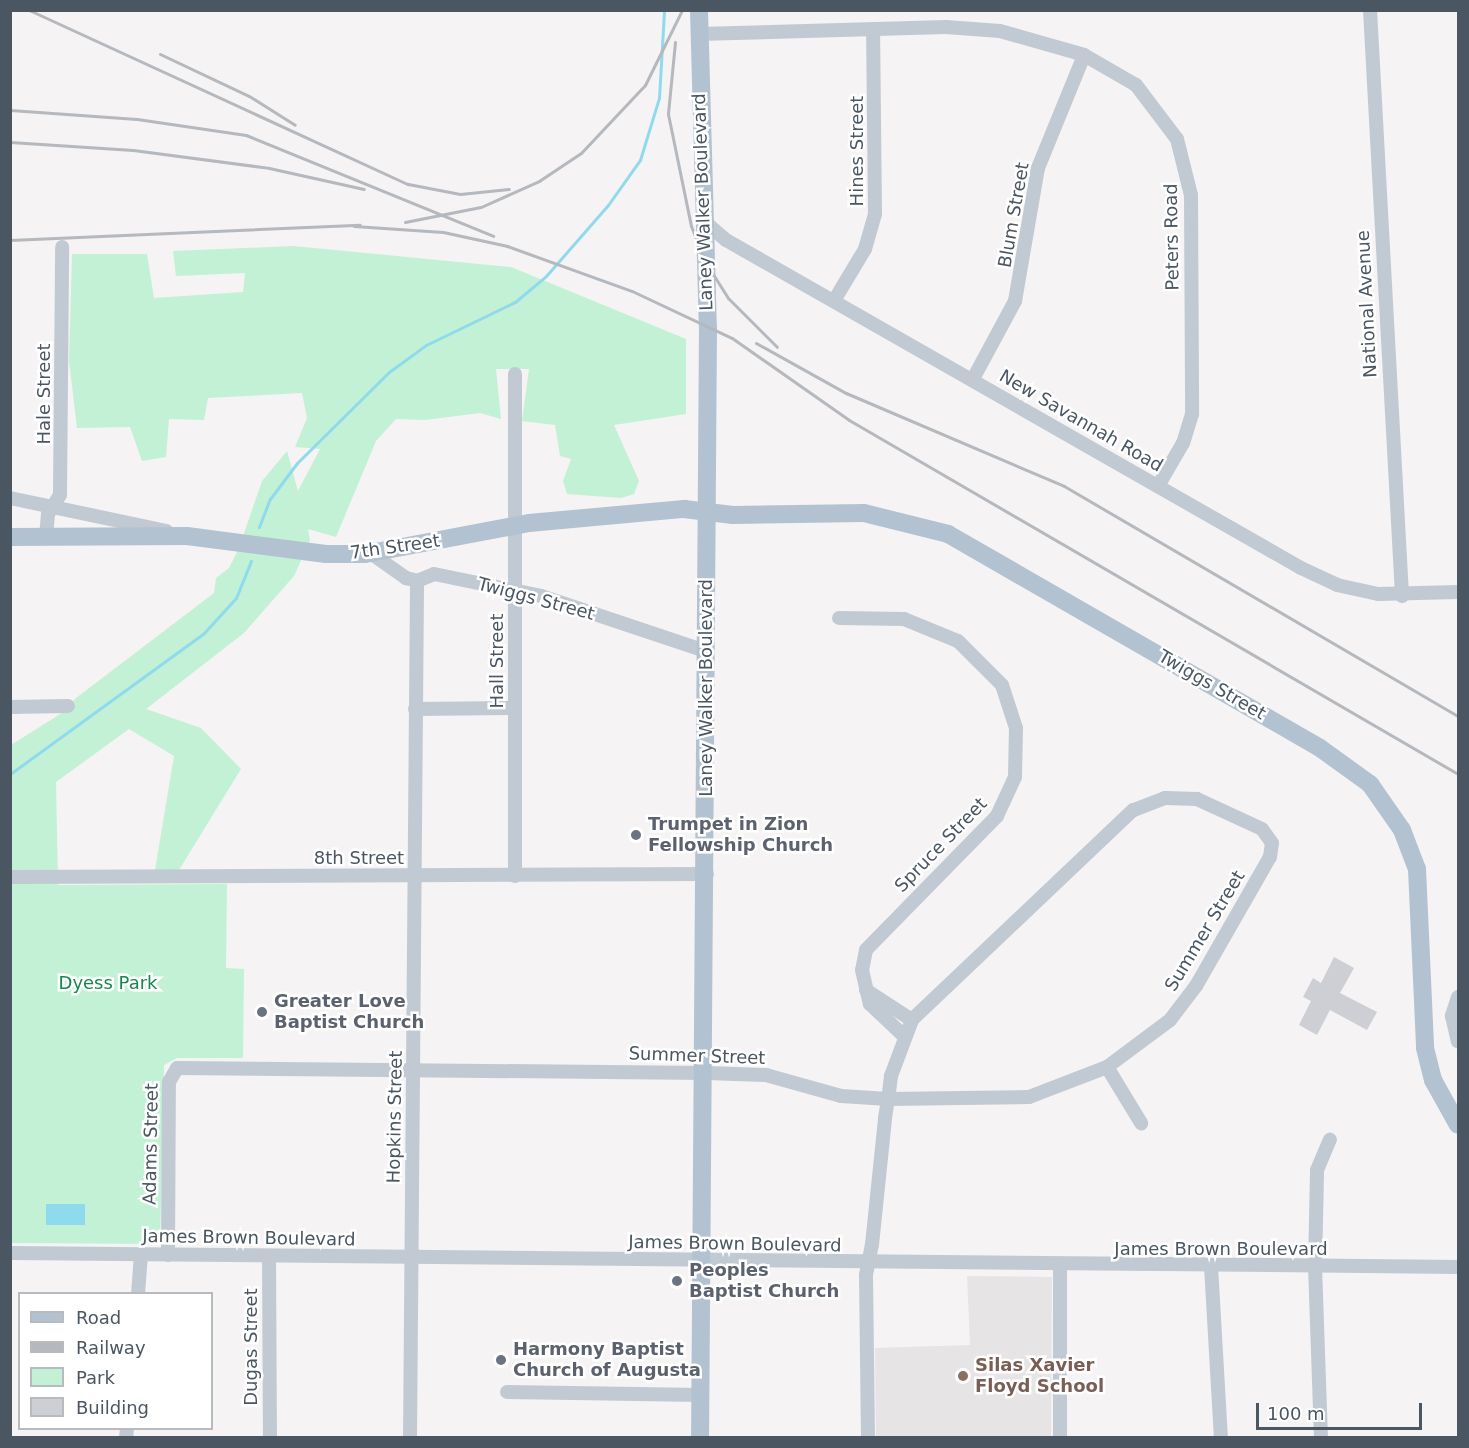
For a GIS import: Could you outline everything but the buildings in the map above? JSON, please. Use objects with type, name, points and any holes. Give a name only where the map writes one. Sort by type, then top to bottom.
[{"type":"main road","name":"Laney Walker Boulevard","points":[[699,10],[708,328],[705,651],[706,1073],[700,1437]]},
{"type":"main road","name":"7th Street","points":[[10,537],[187,536],[266,544],[326,554],[372,554],[515,526],[627,511],[706,509]]},
{"type":"main road","name":"Twiggs Street","points":[[706,509],[733,515],[864,513],[930,527],[979,549],[1348,765],[1386,803],[1413,856],[1422,910],[1425,1048],[1433,1080],[1458,1125]]},
{"type":"street","name":"National Avenue","points":[[1370,10],[1402,596]]},
{"type":"street","name":"Peters Road","points":[[698,34],[873,29],[1000,31],[1084,55],[1128,79],[1156,106],[1177,139],[1188,171],[1192,414],[1183,443],[1158,486]]},
{"type":"street","name":"Hines Street","points":[[835,299],[865,249],[875,214],[873,29]]},
{"type":"street","name":"Blum Street","points":[[973,379],[1015,301],[1038,168],[1084,55]]},
{"type":"street","name":"New Savannah Road","points":[[704,221],[726,240],[835,299],[1322,578],[1355,590],[1402,596],[1458,592]]},
{"type":"street","name":"Hale Street","points":[[46,537],[61,484],[62,247]]},
{"type":"street","name":"Hall Street","points":[[514,876],[515,374]]},
{"type":"street","points":[[10,498],[187,536]]},
{"type":"street","points":[[372,554],[417,581]]},
{"type":"street","name":"Twiggs Street","points":[[417,581],[434,574],[515,591],[705,651]]},
{"type":"street","name":"Hopkins Street","points":[[410,1437],[417,581]]},
{"type":"street","name":"Spruce Street","points":[[839,618],[904,619],[947,634],[968,647],[1002,685],[1012,711],[1018,753],[1011,790],[997,816],[871,941],[862,961],[865,989],[879,1015],[903,1035]]},
{"type":"street","points":[[10,707],[68,706]]},
{"type":"street","points":[[415,709],[514,708]]},
{"type":"street","name":"Summer Street","points":[[172,1071],[184,1066],[706,1073],[766,1075],[829,1095],[888,1099],[1019,1099],[1059,1089],[1107,1067],[1157,1033],[1183,1004],[1270,857],[1272,843],[1262,829],[1207,801],[1171,797],[1143,804],[1119,820],[912,1020]]},
{"type":"street","name":"8th Street","points":[[10,877],[707,874]]},
{"type":"street","points":[[865,989],[912,1020],[903,1035],[888,1099],[868,1263],[864,1367],[868,1437]]},
{"type":"street","points":[[1458,997],[1453,1026],[1458,1041]]},
{"type":"street","points":[[1107,1067],[1141,1123]]},
{"type":"street","name":"Adams Street","points":[[168,1255],[172,1071]]},
{"type":"street","points":[[1322,1437],[1315,1268],[1317,1170],[1330,1140]]},
{"type":"street","name":"James Brown Boulevard","points":[[10,1253],[1060,1266],[1458,1267]]},
{"type":"street","points":[[138,1292],[141,1254]]},
{"type":"street","name":"Dugas Street","points":[[269,1256],[270,1437]]},
{"type":"street","points":[[1060,1266],[1060,1437]]},
{"type":"street","points":[[1211,1266],[1221,1437]]},
{"type":"street","points":[[507,1392],[701,1395]]},
{"type":"shaded area","name":"Silas Xavier Floyd School","points":[[967,1276],[1052,1277],[1051,1437],[876,1437],[875,1348],[970,1345]]},
{"type":"green space","name":"Dyess Park","points":[[293,246],[511,267],[686,339],[686,414],[614,425],[639,481],[634,494],[621,498],[567,494],[563,481],[571,459],[560,456],[555,425],[522,421],[529,369],[496,369],[501,419],[480,413],[425,420],[396,419],[376,441],[336,537],[308,529],[310,541],[294,576],[244,633],[146,709],[201,728],[241,769],[179,870],[155,870],[174,756],[129,729],[56,782],[58,885],[227,884],[226,968],[244,969],[243,1058],[177,1058],[164,1065],[160,1244],[11,1243],[11,745],[65,711],[76,698],[214,593],[216,578],[229,568],[239,548],[262,481],[287,451],[298,491],[320,449],[295,447],[307,418],[302,393],[208,398],[204,420],[169,419],[166,457],[142,461],[130,427],[77,428],[69,361],[72,254],[147,254],[154,298],[243,292],[245,273],[176,276],[173,251]]},
{"type":"water","points":[[46,1204],[85,1204],[85,1225],[46,1225]]},
{"type":"waterway","points":[[259,527],[270,499],[297,463],[389,372],[426,345],[515,302],[546,276],[608,205],[640,160],[659,98],[664,10]]},
{"type":"waterway","points":[[10,774],[204,633],[236,598],[251,561]]},
{"type":"railway","points":[[29,10],[408,184],[460,194],[509,189]]},
{"type":"railway","points":[[405,222],[481,207],[539,181],[581,153],[645,85],[682,10]]},
{"type":"railway","points":[[675,42],[668,114],[691,226],[706,263],[728,298],[777,347]]},
{"type":"railway","points":[[160,54],[249,96],[295,125]]},
{"type":"railway","points":[[10,110],[137,119],[246,135],[493,236]]},
{"type":"railway","points":[[10,142],[133,150],[269,168],[364,189]]},
{"type":"railway","points":[[10,240],[360,225]]},
{"type":"railway","points":[[354,226],[443,232],[507,246],[632,291],[732,338],[849,420],[1458,774]]},
{"type":"railway","points":[[756,343],[846,393],[1064,486],[1458,716]]},
{"type":"place","name":"Trumpet in Zion Fellowship Church","points":[[636,835]]},
{"type":"place","name":"Greater Love Baptist Church","points":[[262,1012]]},
{"type":"place","name":"Peoples Baptist Church","points":[[677,1281]]},
{"type":"place","name":"Harmony Baptist Church of Augusta","points":[[501,1360]]},
{"type":"place","name":"Silas Xavier Floyd School","points":[[963,1376]]}]
